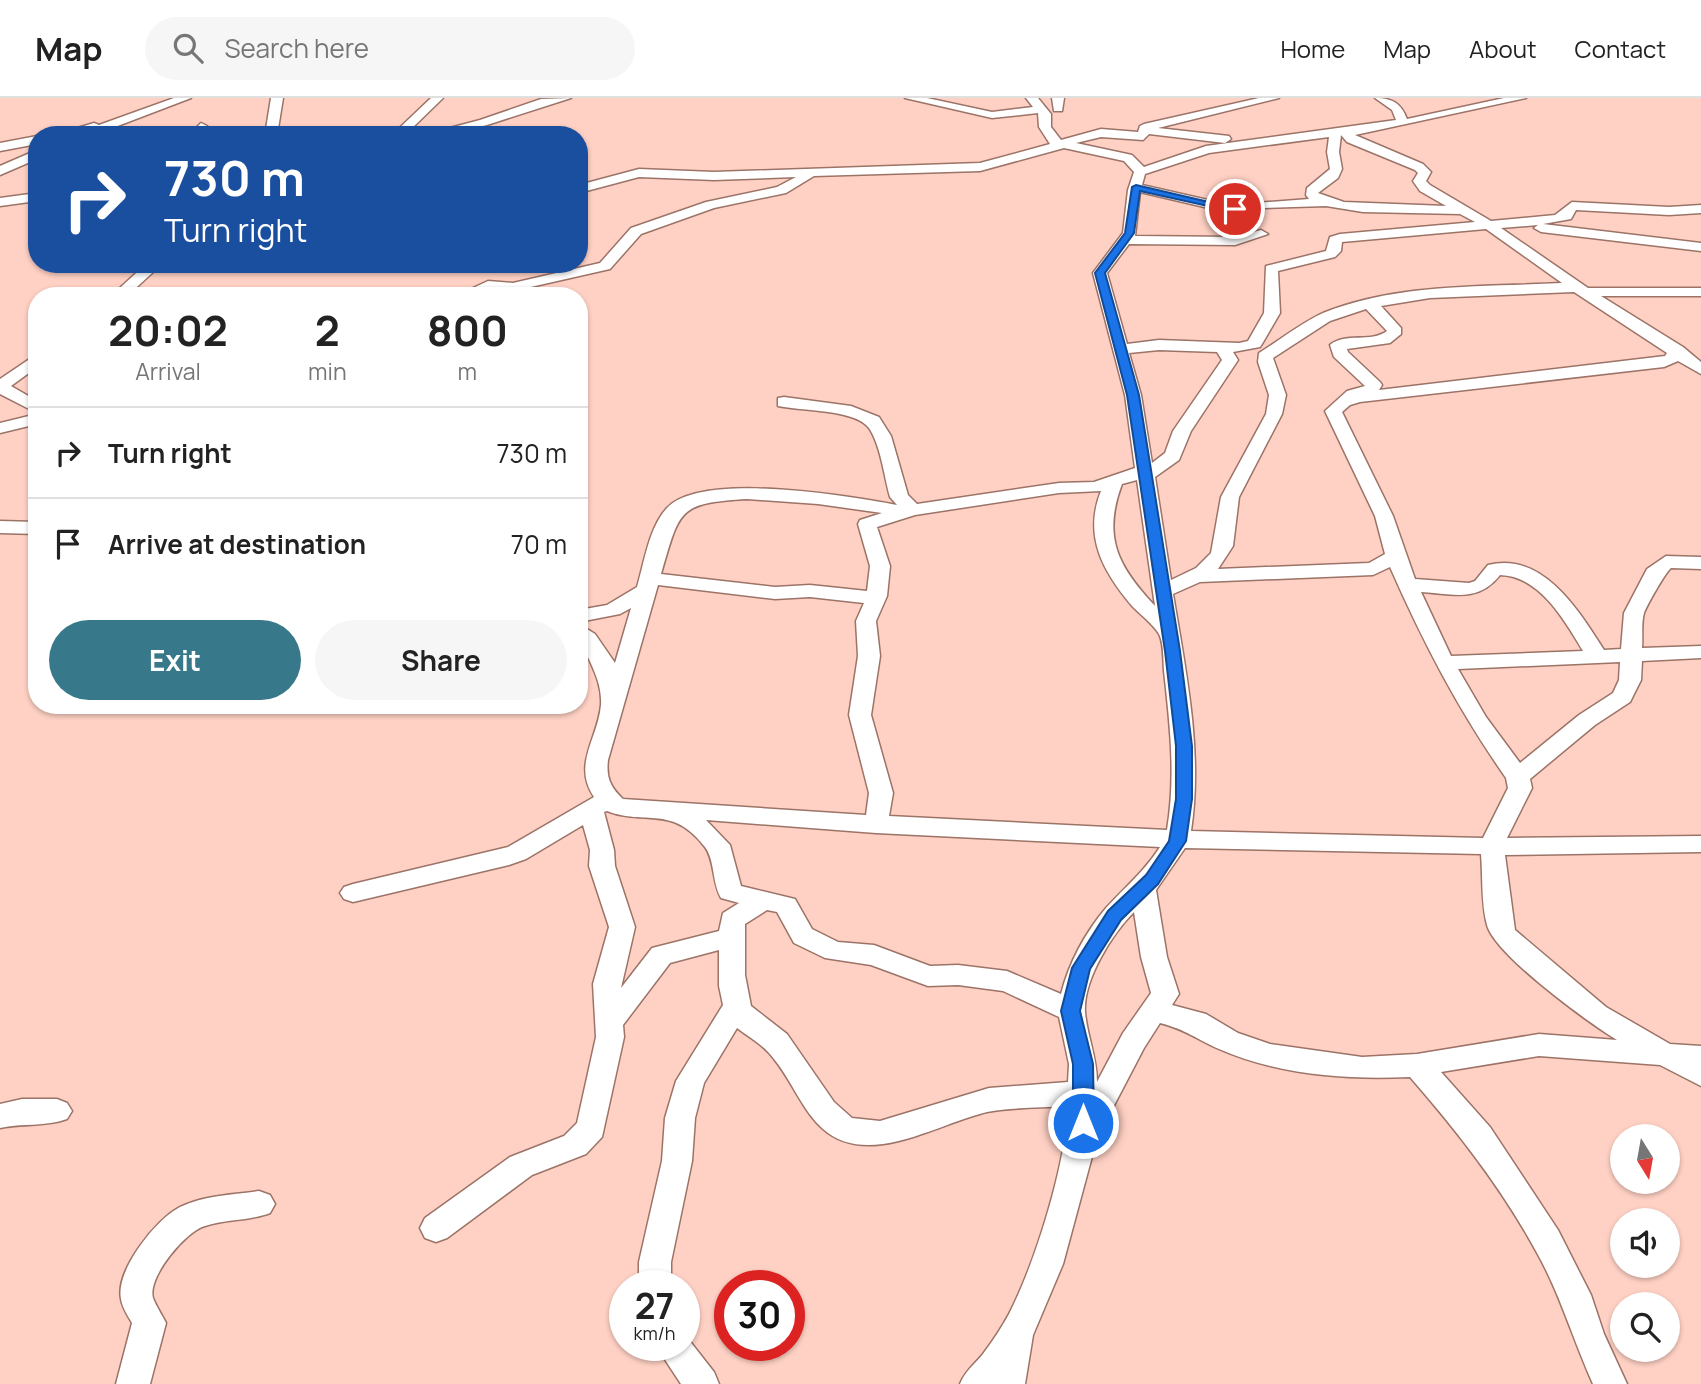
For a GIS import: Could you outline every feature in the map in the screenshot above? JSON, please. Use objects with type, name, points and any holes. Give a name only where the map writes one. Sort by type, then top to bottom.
[{"type":"street","points":[[94,126],[185,98]]},
{"type":"street","points":[[272,126],[277,98]]},
{"type":"street","points":[[407,126],[437,98]]},
{"type":"street","points":[[470,126],[545,101],[565,98]]},
{"type":"street","points":[[911,98],[992,115],[1036,103],[1050,139],[1059,145],[1135,162],[1140,172],[1133,222],[1125,240],[1100,273],[1133,395],[1170,634],[1184,746],[1184,799],[1177,841],[1143,887],[1115,915],[1081,968],[1071,1011],[1083,1064],[1082,1138]]},
{"type":"street","points":[[1143,130],[1160,122],[1273,98]]},
{"type":"street","points":[[1381,98],[1397,108],[1403,123]]},
{"type":"street","points":[[1108,154],[1202,151],[1270,142],[1403,123],[1520,98]]},
{"type":"street","points":[[1207,137],[1222,127],[1212,113]]},
{"type":"street","points":[[104,126],[124,118]]},
{"type":"street","points":[[1355,129],[1349,134],[1352,139],[1419,167],[1425,172],[1419,181],[1421,185],[1469,214]]},
{"type":"street","points":[[588,187],[639,173],[714,176],[980,167],[1101,134],[1141,136],[1145,134],[1143,130]]},
{"type":"street","points":[[1143,130],[1270,142]]},
{"type":"street","points":[[1326,202],[1311,192],[1335,177],[1339,168],[1332,142],[1336,133]]},
{"type":"street","points":[[0,147],[28,141]]},
{"type":"street","points":[[1140,172],[1188,158],[1202,151]]},
{"type":"street","points":[[0,172],[28,158]]},
{"type":"street","points":[[588,270],[605,266],[636,231],[711,205],[781,190],[802,181],[811,173]]},
{"type":"street","points":[[1136,187],[1235,209],[1264,204],[1326,202],[1399,208],[1433,206],[1469,214],[1496,224],[1701,247]]},
{"type":"street","points":[[0,202],[28,198]]},
{"type":"street","points":[[1122,349],[1159,345],[1223,348],[1254,344],[1272,313],[1270,272],[1276,266],[1330,254],[1334,251],[1335,240],[1340,238],[1561,219],[1570,208],[1577,206],[1669,211],[1701,209]]},
{"type":"street","points":[[1496,224],[1582,290],[1701,369]]},
{"type":"street","points":[[1125,240],[1235,241],[1261,234]]},
{"type":"street","points":[[128,287],[145,273]]},
{"type":"street","points":[[483,287],[513,287],[574,273]]},
{"type":"street","points":[[1163,591],[1197,576],[1213,563],[1226,545],[1227,506],[1237,478],[1250,463],[1274,414],[1278,393],[1265,356],[1340,310],[1430,294],[1582,290],[1701,292]]},
{"type":"street","points":[[1370,304],[1396,331],[1385,340],[1338,345],[1340,354],[1374,385],[1370,391],[1331,400],[1334,414],[1384,516],[1395,556],[1445,663],[1476,719],[1509,760],[1518,777],[1520,788],[1492,844],[1500,926],[1506,937],[1595,1014],[1701,1075]]},
{"type":"street","points":[[876,825],[881,793],[860,715],[869,656],[866,621],[876,598],[880,560],[866,525],[908,511],[984,502],[1034,491],[1113,484],[1145,473],[1173,456],[1182,431],[1215,379],[1230,364],[1223,348]]},
{"type":"street","points":[[1334,414],[1336,405],[1360,397],[1664,362],[1671,359],[1676,350]]},
{"type":"street","points":[[28,366],[0,387],[28,403]]},
{"type":"street","points":[[784,402],[851,411],[873,421],[882,436],[899,497],[908,511]]},
{"type":"street","points":[[0,428],[28,421]]},
{"type":"street","points":[[1113,484],[1105,499],[1102,526],[1103,543],[1110,563],[1127,587],[1170,634]]},
{"type":"street","points":[[436,1228],[521,1166],[575,1145],[585,1137],[596,1113],[610,1037],[607,984],[622,927],[602,866],[600,804],[595,765],[647,584],[674,511],[684,503],[701,498],[803,496],[908,511]]},
{"type":"street","points":[[0,527],[28,528]]},
{"type":"street","points":[[1197,576],[1373,569],[1395,556]]},
{"type":"street","points":[[1518,777],[1587,720],[1622,697],[1630,680],[1634,654],[1634,613],[1648,591],[1654,573],[1668,561],[1701,563]]},
{"type":"street","points":[[1408,585],[1466,590],[1482,586],[1492,569],[1506,567],[1525,573],[1565,608],[1597,656]]},
{"type":"street","points":[[588,614],[613,610],[647,584],[775,593],[810,591],[876,598]]},
{"type":"street","points":[[588,638],[598,647],[604,659],[613,700]]},
{"type":"street","points":[[1445,663],[1701,652]]},
{"type":"street","points":[[353,893],[500,859],[600,804],[876,825],[1177,841],[1366,847],[1701,844]]},
{"type":"street","points":[[674,810],[714,838],[722,855],[730,892],[786,905],[803,936],[834,951],[874,955],[928,976],[958,975],[1007,982],[1071,1011]]},
{"type":"street","points":[[1008,1384],[1021,1325],[1046,1264],[1082,1138],[1133,1041],[1155,1011],[1165,991],[1154,957],[1143,887]]},
{"type":"street","points":[[764,899],[732,920],[737,1005],[751,1025],[773,1038],[788,1054],[805,1089],[839,1126],[855,1132],[880,1133],[989,1100],[1084,1093]]},
{"type":"street","points":[[608,1026],[661,955],[733,937]]},
{"type":"street","points":[[655,1270],[690,1082],[737,1005]]},
{"type":"street","points":[[1155,1011],[1196,1022],[1228,1041],[1269,1055],[1362,1068],[1417,1065],[1539,1045],[1701,1057]]},
{"type":"street","points":[[1417,1065],[1479,1136],[1547,1240],[1575,1295],[1588,1335],[1610,1384]]},
{"type":"street","points":[[0,1116],[22,1111],[57,1111]]},
{"type":"street","points":[[133,1384],[149,1323],[137,1299],[139,1276],[148,1262],[178,1226],[188,1219],[259,1204]]},
{"type":"street","points":[[978,1384],[994,1367],[1021,1325]]},
{"type":"street","points":[[684,1361],[702,1384]]},
{"type":"route","points":[[1083,1123],[1083,1064],[1073,1030],[1071,1011],[1081,968],[1115,915],[1152,879],[1177,841],[1184,799],[1184,746],[1133,395],[1100,273],[1130,233],[1136,187],[1199,200],[1215,207],[1235,209]]}]
